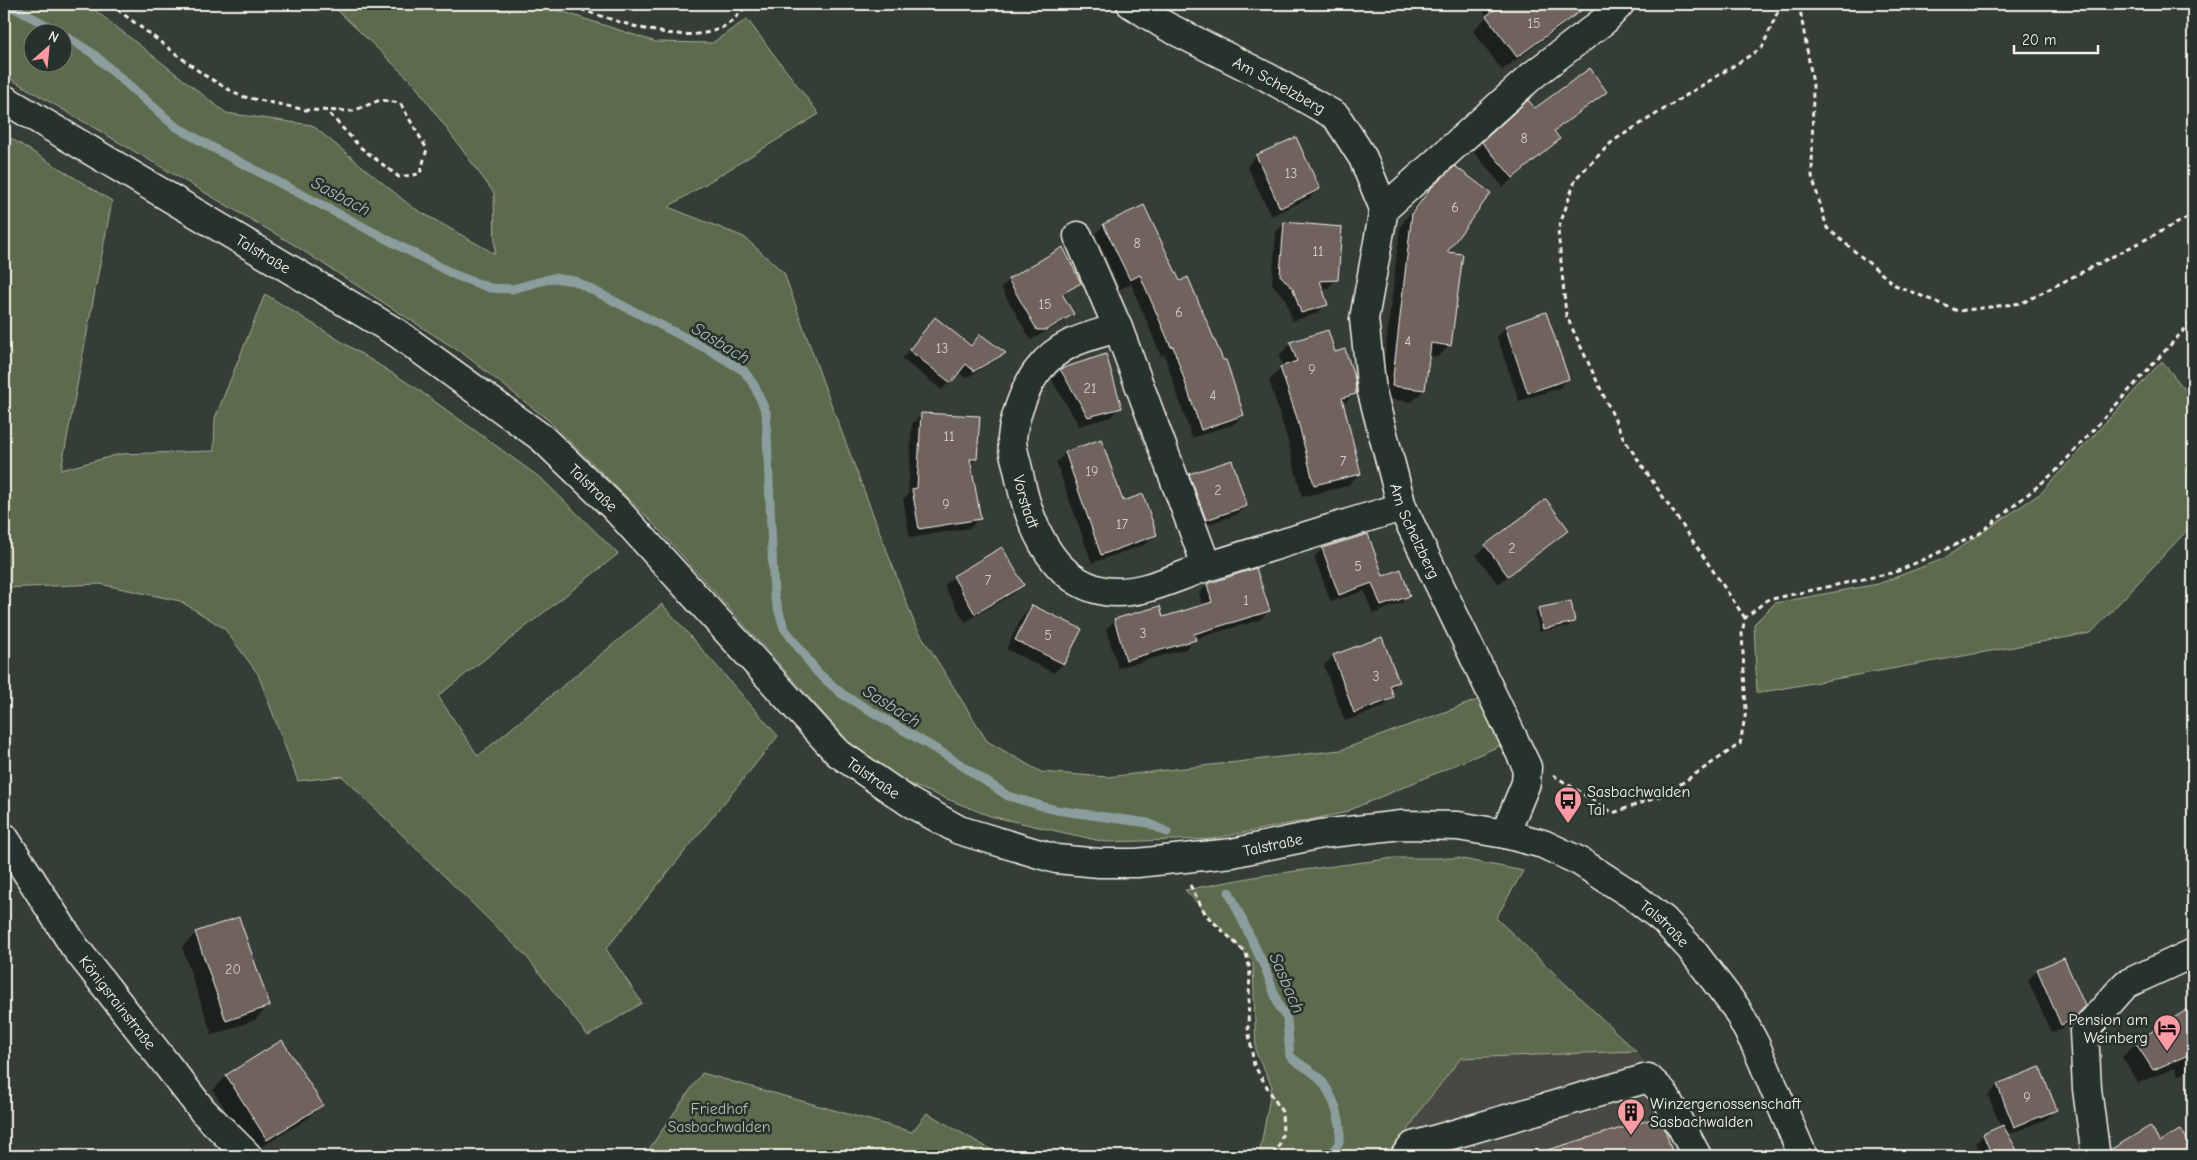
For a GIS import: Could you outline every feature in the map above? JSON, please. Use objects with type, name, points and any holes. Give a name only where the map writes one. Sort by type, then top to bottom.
[{"type":"street","name":"Am Schelzberg","points":[[1132,4],[1166,26],[1267,77],[1336,116],[1363,158],[1384,209],[1364,318],[1372,392],[1402,507],[1527,767]]},
{"type":"street","points":[[1384,209],[1533,75],[1605,20],[1620,4]]},
{"type":"street","name":"Talstraße","points":[[4,99],[397,333],[542,438],[615,508],[838,754],[909,802],[959,830],[1056,859],[1098,863],[1137,863],[1232,853],[1320,834],[1402,825],[1458,826],[1505,834],[1543,844],[1579,861],[1632,895],[1664,920],[1691,949],[1736,1008],[1756,1046],[1803,1156]]},
{"type":"street","points":[[1078,236],[1118,328],[1207,567]]},
{"type":"street","name":"Vorstadt","points":[[1118,328],[1071,342],[1038,369],[1023,398],[1012,440],[1020,484],[1036,530],[1051,557],[1072,579],[1104,590],[1139,591],[1207,567],[1402,507]]},
{"type":"street","points":[[1505,834],[1526,782],[1527,767]]},
{"type":"street","name":"Königsrainstraße","points":[[4,837],[74,946],[203,1111],[248,1156]]},
{"type":"street","points":[[2093,1156],[2095,1150],[2087,1089],[2084,1031],[2126,984],[2191,954]]},
{"type":"street","points":[[1405,1156],[1414,1146],[1648,1078],[1662,1092],[1697,1156]]},
{"type":"path","points":[[110,4],[204,75],[240,96],[306,110],[326,110],[353,110],[380,100],[400,103],[427,149],[420,174],[399,177],[360,147],[326,110]]},
{"type":"path","points":[[564,4],[649,29],[688,36],[724,27],[748,4]]},
{"type":"path","points":[[1745,618],[1624,439],[1566,315],[1558,230],[1576,178],[1613,141],[1762,48],[1781,4]]},
{"type":"path","points":[[1799,4],[1813,84],[1812,176],[1827,228],[1895,285],[1958,311],[2022,303],[2193,215]]},
{"type":"path","points":[[4,183],[8,190],[4,208]]},
{"type":"path","points":[[1527,767],[1559,777],[1613,813],[1664,795],[1733,749],[1740,744],[1746,711],[1742,633],[1745,618],[1767,600],[1896,572],[1979,534],[2055,472],[2193,320]]},
{"type":"path","points":[[1188,882],[1206,915],[1246,953],[1250,970],[1248,1028],[1254,1065],[1282,1112],[1283,1132],[1279,1146],[1272,1156]]},
{"type":"shaded area","points":[[1636,1051],[1717,1156],[1392,1156],[1421,1109],[1461,1058]]},
{"type":"green space","points":[[4,4],[87,4],[226,113],[312,125],[412,207],[495,254],[494,193],[414,84],[331,4],[539,4],[656,42],[712,43],[747,19],[819,114],[668,207],[744,237],[784,273],[825,388],[915,625],[987,741],[1041,772],[1107,777],[1341,750],[1480,699],[1504,744],[1343,813],[1212,839],[1105,842],[990,816],[907,783],[849,742],[649,519],[548,420],[465,355],[291,243],[4,75]]},
{"type":"green space","points":[[4,134],[112,201],[61,470],[120,454],[214,451],[215,418],[265,294],[416,388],[542,479],[618,554],[438,696],[478,756],[662,604],[778,736],[606,949],[642,1003],[588,1036],[526,956],[342,776],[298,781],[258,674],[224,628],[180,601],[100,584],[4,588]]},
{"type":"green space","points":[[2162,361],[2193,400],[2193,524],[2091,633],[1757,693],[1754,624],[1775,603],[1878,584],[1943,559],[2041,493]]},
{"type":"green space","points":[[1394,858],[1458,858],[1523,871],[1496,918],[1636,1051],[1461,1058],[1421,1109],[1392,1156],[1259,1156],[1272,1086],[1256,1053],[1253,962],[1185,890],[1259,876]]},
{"type":"green space","name":"Friedhof Sasbachwalden","points":[[702,1073],[912,1132],[927,1113],[1002,1156],[644,1156]]},
{"type":"building","points":[[1502,4],[1590,4],[1517,57],[1486,16]]},
{"type":"building","points":[[1590,68],[1607,92],[1554,131],[1560,139],[1513,178],[1482,142],[1528,100],[1535,108]]},
{"type":"building","points":[[1296,137],[1320,189],[1280,208],[1256,155]]},
{"type":"building","points":[[1455,166],[1491,193],[1447,252],[1463,254],[1451,346],[1431,343],[1425,390],[1392,386],[1412,213],[1430,189]]},
{"type":"building","points":[[1144,205],[1180,281],[1188,277],[1223,360],[1226,360],[1244,415],[1201,430],[1173,346],[1171,347],[1140,275],[1130,280],[1103,224]]},
{"type":"building","points":[[1284,222],[1342,227],[1338,280],[1320,281],[1328,305],[1301,313],[1293,289],[1280,275]]},
{"type":"building","points":[[1063,247],[1081,283],[1062,294],[1074,314],[1046,330],[1037,330],[1008,279]]},
{"type":"building","points":[[1546,312],[1569,379],[1528,393],[1505,326]]},
{"type":"building","points":[[935,317],[971,346],[980,334],[1006,353],[974,371],[966,364],[951,383],[909,350]]},
{"type":"building","points":[[1328,330],[1335,352],[1345,349],[1355,379],[1356,394],[1342,398],[1361,474],[1314,485],[1298,421],[1280,367],[1297,361],[1290,342]]},
{"type":"building","points":[[1106,354],[1122,408],[1088,417],[1060,369]]},
{"type":"building","points":[[921,413],[980,416],[977,459],[970,459],[981,519],[919,529],[912,489],[917,488]]},
{"type":"building","points":[[1101,439],[1123,501],[1143,494],[1157,535],[1101,555],[1065,452]]},
{"type":"building","points":[[1232,460],[1247,506],[1206,520],[1189,474]]},
{"type":"building","points":[[1546,499],[1569,530],[1508,576],[1485,545]]},
{"type":"building","points":[[1368,534],[1383,576],[1401,569],[1410,596],[1381,606],[1372,583],[1339,595],[1322,548]]},
{"type":"building","points":[[1002,547],[1024,585],[975,614],[953,576]]},
{"type":"building","points":[[1256,568],[1270,611],[1194,634],[1196,640],[1126,660],[1114,619],[1160,606],[1163,617],[1212,602],[1207,584]]},
{"type":"building","points":[[1571,601],[1575,622],[1543,629],[1538,608]]},
{"type":"building","points":[[1032,605],[1082,629],[1064,664],[1015,640]]},
{"type":"building","points":[[1382,637],[1399,682],[1390,685],[1394,698],[1354,713],[1333,655]]},
{"type":"building","points":[[239,917],[270,1006],[226,1021],[195,932]]},
{"type":"building","points":[[2064,958],[2085,1006],[2074,1019],[2061,1025],[2037,969]]},
{"type":"building","name":"Pension am Weinberg","points":[[2193,1006],[2193,1053],[2153,1070],[2135,1042]]},
{"type":"building","points":[[282,1040],[323,1105],[267,1140],[226,1075]]},
{"type":"building","points":[[2040,1067],[2057,1110],[2014,1127],[1997,1084]]},
{"type":"building","name":"Winzergenossenschaft Sasbachwalden","points":[[1659,1117],[1665,1129],[1673,1156],[1548,1156],[1547,1150]]},
{"type":"building","points":[[2003,1125],[2020,1156],[1992,1156],[1983,1134]]},
{"type":"building","points":[[2150,1126],[2160,1142],[2181,1129],[2193,1150],[2193,1156],[2109,1156],[2110,1150]]},
{"type":"waterway","name":"Sasbach","points":[[7,4],[40,22]]},
{"type":"waterway","name":"Sasbach","points":[[72,40],[92,53],[175,126],[215,149],[455,275],[490,288],[512,289],[553,278],[575,281],[711,351],[744,371],[754,385],[766,412],[774,595],[784,628],[817,672],[842,694],[946,755],[1008,796],[1056,810],[1148,823],[1167,832]]},
{"type":"waterway","name":"Sasbach","points":[[1229,892],[1265,968],[1279,1006],[1287,1019],[1290,1056],[1318,1077],[1333,1101],[1339,1122],[1339,1142],[1334,1150],[1325,1156]]},
{"type":"place","name":"Sasbachwalden Tal","points":[[1568,824]]},
{"type":"place","name":"Pension am Weinberg","points":[[2167,1052]]},
{"type":"place","name":"Winzergenossenschaft Sasbachwalden","points":[[1631,1136]]}]
